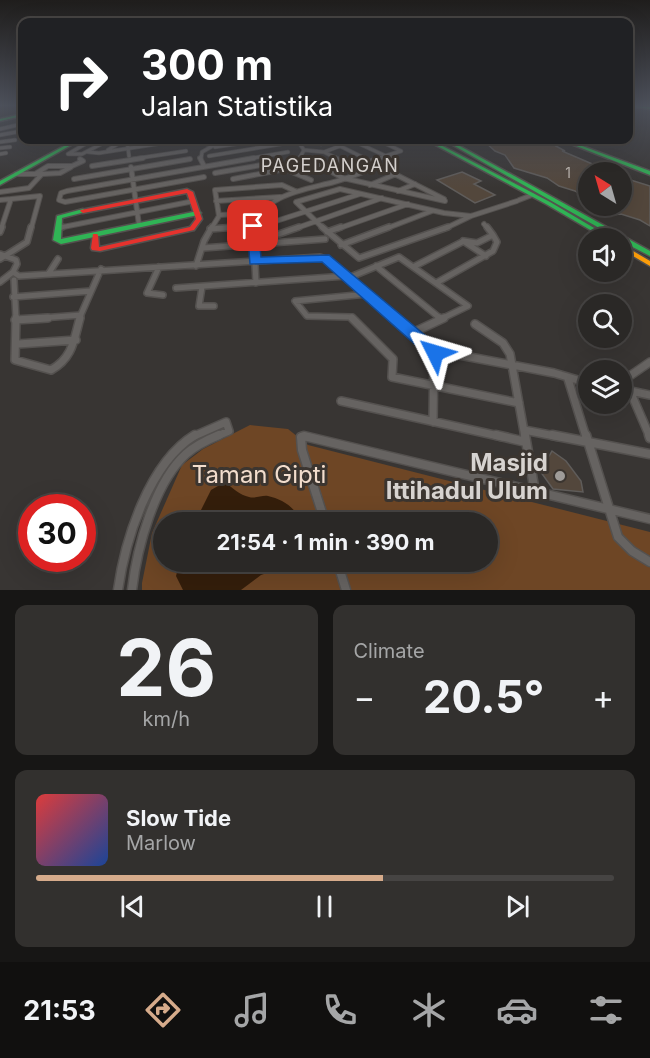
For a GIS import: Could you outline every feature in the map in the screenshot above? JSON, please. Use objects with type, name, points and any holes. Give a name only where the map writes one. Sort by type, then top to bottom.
[{"type":"street","points":[[0,142],[15,140]]},
{"type":"street","points":[[0,183],[71,144]]},
{"type":"street","points":[[85,144],[68,154],[77,155],[102,144]]},
{"type":"street","points":[[104,152],[117,144]]},
{"type":"street","points":[[126,144],[139,225]]},
{"type":"street","points":[[87,152],[104,152],[155,144]]},
{"type":"street","points":[[204,166],[201,155],[210,145],[207,144]]},
{"type":"street","points":[[215,147],[228,144]]},
{"type":"street","points":[[242,144],[262,173]]},
{"type":"street","points":[[209,156],[281,144]]},
{"type":"street","points":[[299,160],[304,150],[302,144]]},
{"type":"street","points":[[360,144],[386,156]]},
{"type":"street","points":[[370,161],[401,151],[386,144]]},
{"type":"street","points":[[436,144],[590,228]]},
{"type":"street","points":[[453,144],[650,254]]},
{"type":"street","points":[[574,144],[650,173]]},
{"type":"street","points":[[288,160],[314,162],[343,178],[446,201],[340,146],[324,152]]},
{"type":"street","points":[[0,148],[10,147]]},
{"type":"street","points":[[92,166],[186,149]]},
{"type":"street","points":[[304,150],[324,152],[362,172]]},
{"type":"street","points":[[204,177],[65,202],[59,200],[61,193],[67,190],[288,152]]},
{"type":"street","points":[[0,154],[6,153]]},
{"type":"street","points":[[388,170],[392,154]]},
{"type":"street","points":[[98,161],[130,158]]},
{"type":"street","points":[[16,174],[60,173],[83,161],[80,159]]},
{"type":"street","points":[[74,178],[190,159]]},
{"type":"street","points":[[215,173],[279,162]]},
{"type":"street","points":[[34,174],[48,166],[72,166]]},
{"type":"street","points":[[256,283],[253,226],[262,213],[282,197],[295,191],[379,166]]},
{"type":"street","points":[[233,179],[285,169],[311,180]]},
{"type":"street","points":[[0,192],[29,188],[42,174]]},
{"type":"street","points":[[370,184],[396,174]]},
{"type":"street","points":[[398,191],[415,184]]},
{"type":"street","points":[[196,266],[204,241],[219,216],[214,191],[282,185],[295,191]]},
{"type":"street","points":[[283,219],[298,205],[298,201],[339,189],[471,216]]},
{"type":"street","points":[[95,235],[95,248],[100,249],[192,229],[199,219],[198,213],[190,192],[187,191],[59,217],[58,241],[198,213]]},
{"type":"street","points":[[270,223],[362,193]]},
{"type":"street","points":[[298,205],[354,256],[361,257],[532,195]]},
{"type":"street","points":[[0,200],[40,196],[27,242],[0,259]]},
{"type":"street","points":[[216,201],[282,197]]},
{"type":"street","points":[[279,234],[384,198]]},
{"type":"street","points":[[0,232],[2,220],[11,199]]},
{"type":"street","points":[[58,228],[194,201]]},
{"type":"street","points":[[327,232],[408,204]]},
{"type":"street","points":[[0,211],[7,210]]},
{"type":"street","points":[[341,245],[434,210]]},
{"type":"street","points":[[219,216],[262,213]]},
{"type":"street","points":[[579,222],[589,219]]},
{"type":"street","points":[[436,284],[496,248],[497,242],[484,224]]},
{"type":"street","points":[[210,229],[253,226]]},
{"type":"street","points":[[413,267],[463,241],[477,243],[493,235]]},
{"type":"street","points":[[202,248],[325,239]]},
{"type":"street","points":[[463,241],[486,256]]},
{"type":"street","points":[[632,253],[650,264]]},
{"type":"street","points":[[0,254],[17,262],[13,297],[18,344],[15,360],[51,370],[66,360],[76,340],[81,315],[101,269]]},
{"type":"street","points":[[0,283],[15,276],[49,273],[320,257],[328,260],[427,345],[428,351],[554,373],[578,381]]},
{"type":"street","points":[[176,288],[347,277],[398,257],[468,307],[412,333]]},
{"type":"street","points":[[49,273],[57,259]]},
{"type":"street","points":[[375,266],[441,319]]},
{"type":"street","points":[[159,267],[147,293],[163,295]]},
{"type":"street","points":[[202,286],[199,306],[214,306]]},
{"type":"street","points":[[13,297],[91,291]]},
{"type":"street","points":[[367,294],[297,299],[295,303],[307,316],[351,317],[393,359],[391,376],[519,403]]},
{"type":"street","points":[[15,320],[81,315]]},
{"type":"street","points":[[475,324],[505,345],[512,366],[535,492]]},
{"type":"street","points":[[18,344],[76,340]]},
{"type":"street","points":[[433,422],[436,352]]},
{"type":"street","points":[[632,374],[650,362]]},
{"type":"street","points":[[568,379],[586,442],[622,542],[650,562]]},
{"type":"street","points":[[632,391],[650,395]]},
{"type":"street","points":[[632,395],[649,433]]},
{"type":"street","points":[[341,401],[526,442]]},
{"type":"street","points":[[118,590],[131,532],[169,458],[192,438],[226,422],[229,431],[196,446],[176,464],[143,531],[136,555],[132,590]]},
{"type":"street","points":[[524,430],[650,454]]},
{"type":"street","points":[[322,512],[302,450],[302,437],[304,436],[650,519]]},
{"type":"street","points":[[340,572],[346,590]]},
{"type":"green space","name":"Taman Gipti","points":[[250,425],[288,429],[308,445],[650,532],[650,590],[142,590],[153,531],[153,572],[498,572],[498,512],[161,512],[182,465],[203,449]]},
{"type":"shaded area","points":[[225,482],[246,496],[254,498],[268,496],[278,499],[296,512],[200,512],[211,490]]},
{"type":"shaded area","points":[[177,572],[270,572],[261,575],[241,590],[183,590],[176,576]]},
{"type":"building","points":[[487,144],[552,144],[565,151],[562,151],[588,162],[578,162],[578,193],[559,186],[547,178],[514,168],[505,155],[495,151]]},
{"type":"building","points":[[462,172],[481,181],[474,184],[495,195],[475,203],[437,180]]},
{"type":"building","points":[[632,180],[650,186],[650,226],[627,216],[632,216]]},
{"type":"building","name":"Masjid Ittihadul Ulum","points":[[552,451],[566,461],[581,481],[583,492],[553,489],[540,471]]},
{"type":"traffic: fast","points":[[0,183],[71,144]]},
{"type":"traffic: fast","points":[[436,144],[591,228]]},
{"type":"traffic: fast","points":[[453,144],[650,254]]},
{"type":"traffic: fast","points":[[574,144],[650,173]]},
{"type":"traffic: fast","points":[[83,211],[59,217],[57,240],[61,242],[198,213]]},
{"type":"traffic: slow","points":[[632,253],[650,264]]},
{"type":"traffic: jam","points":[[83,211],[187,191],[190,192],[199,219],[192,229],[100,249],[95,248],[95,235]]},
{"type":"place","name":"Masjid Ittihadul Ulum","points":[[560,476]]},
{"type":"district","name":"PAGEDANGAN","points":[[330,165]]},
{"type":"route","points":[[253,226],[255,262],[325,258],[427,345],[428,351],[435,353]]}]
